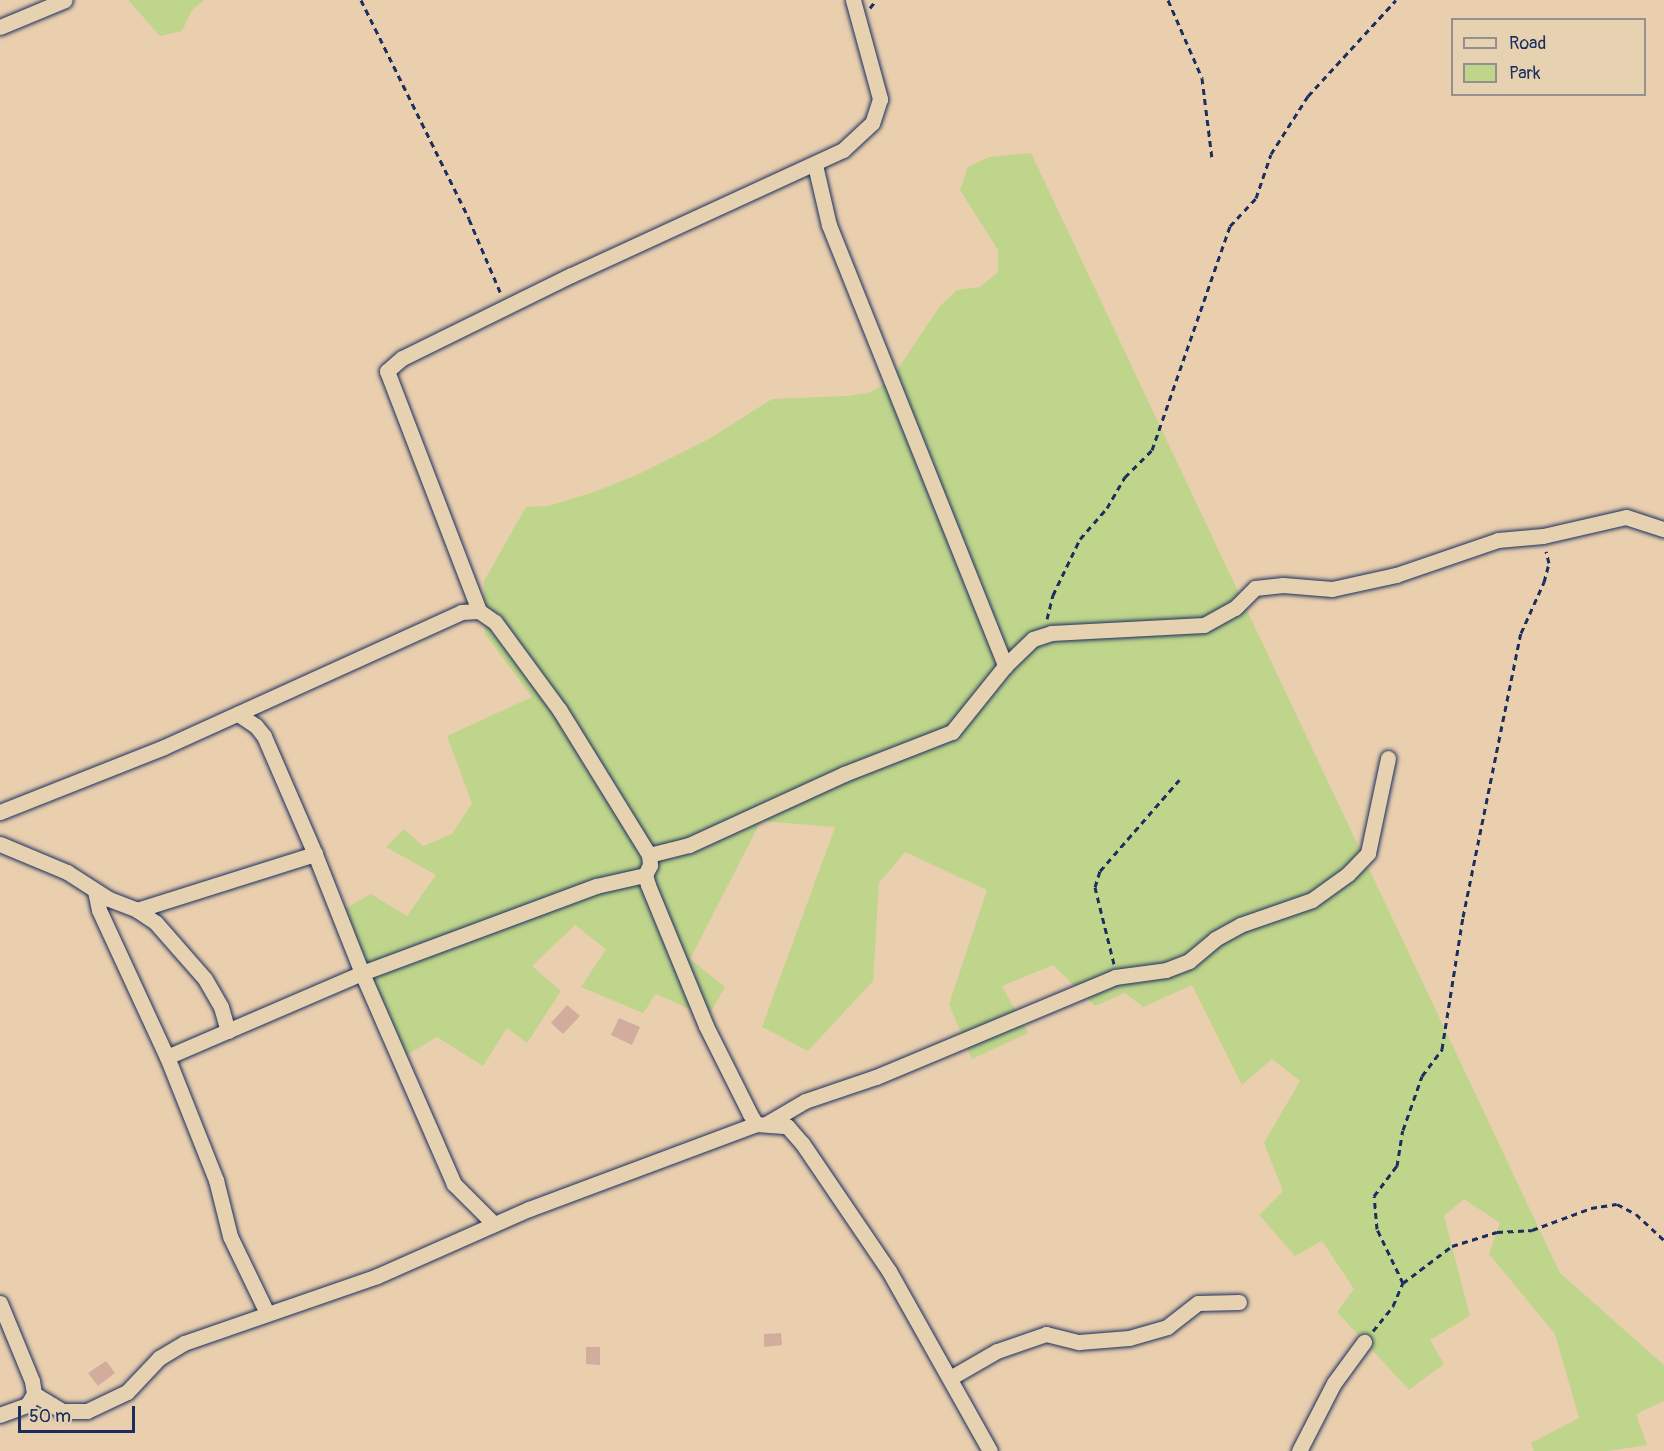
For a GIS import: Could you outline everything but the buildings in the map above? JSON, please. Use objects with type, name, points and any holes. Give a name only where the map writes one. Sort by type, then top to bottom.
[{"type":"street","points":[[0,27],[65,0]]},
{"type":"street","points":[[761,1124],[706,1026],[645,875],[650,865],[649,855],[559,709],[495,622],[479,611],[461,556],[388,383],[387,371],[402,358],[506,307],[786,174],[814,165],[843,150],[872,123],[880,99],[853,0]]},
{"type":"street","points":[[814,165],[830,225],[1005,666]]},
{"type":"street","points":[[649,855],[689,845],[844,774],[952,732],[1005,666],[1033,639],[1043,635],[1204,625],[1235,608],[1255,588],[1283,585],[1332,590],[1396,575],[1498,540],[1543,536],[1626,517],[1664,529]]},
{"type":"street","points":[[0,812],[156,751],[461,612],[479,611]]},
{"type":"street","points":[[238,714],[256,726],[264,736],[315,854],[362,973],[454,1184],[494,1224]]},
{"type":"street","points":[[34,1394],[62,1411],[87,1411],[127,1392],[159,1358],[184,1343],[377,1276],[494,1224],[761,1124],[805,1101],[895,1070],[1115,977],[1166,970],[1189,961],[1232,930],[1312,900],[1348,874],[1368,852],[1388,759]]},
{"type":"street","points":[[0,844],[68,872],[95,891],[137,910],[164,930],[205,979],[221,1007],[228,1031]]},
{"type":"street","points":[[137,910],[315,854]]},
{"type":"street","points":[[167,1057],[362,973],[596,886],[645,875]]},
{"type":"street","points":[[95,891],[99,910],[167,1057],[216,1180],[230,1236],[267,1313]]},
{"type":"street","points":[[761,1124],[787,1126],[802,1143],[889,1272],[990,1451]]},
{"type":"street","points":[[950,1378],[997,1351],[1046,1334],[1079,1342],[1129,1338],[1167,1327],[1198,1303],[1239,1302]]},
{"type":"street","points":[[0,1303],[33,1381],[34,1394],[27,1405],[0,1415]]},
{"type":"street","points":[[1299,1451],[1334,1383],[1364,1342]]},
{"type":"path","points":[[361,0],[469,219],[506,307]]},
{"type":"path","points":[[1168,0],[1202,78],[1212,158]]},
{"type":"path","points":[[1043,635],[1053,595],[1080,539],[1107,508],[1125,477],[1152,450],[1230,226],[1256,198],[1271,154],[1308,96],[1396,0]]},
{"type":"path","points":[[1403,1283],[1377,1229],[1374,1196],[1397,1166],[1403,1130],[1422,1076],[1442,1049],[1467,896],[1521,633],[1549,563],[1543,536]]},
{"type":"path","points":[[1115,977],[1111,942],[1095,887],[1100,872],[1179,780]]},
{"type":"path","points":[[1364,1342],[1393,1305],[1403,1283],[1452,1246],[1497,1232],[1532,1230],[1591,1208],[1617,1204],[1636,1214],[1664,1240]]},
{"type":"green space","points":[[128,0],[204,0],[192,10],[182,31],[160,36]]},
{"type":"green space","points":[[1031,153],[1560,1273],[1664,1365],[1664,1401],[1636,1414],[1647,1445],[1608,1451],[1534,1451],[1531,1443],[1579,1418],[1555,1334],[1489,1254],[1500,1223],[1464,1199],[1444,1216],[1470,1316],[1430,1340],[1444,1364],[1409,1390],[1337,1312],[1354,1289],[1322,1241],[1295,1256],[1259,1215],[1283,1191],[1264,1143],[1300,1081],[1272,1059],[1242,1085],[1192,985],[1143,1007],[1125,993],[1095,1006],[1053,965],[1002,986],[1028,1033],[972,1059],[949,1004],[987,890],[905,852],[879,883],[873,981],[808,1051],[762,1027],[835,827],[761,821],[690,959],[725,987],[708,1017],[656,994],[643,1013],[581,987],[606,949],[575,925],[532,966],[561,991],[527,1043],[507,1028],[483,1066],[437,1037],[397,1061],[331,916],[371,894],[407,916],[436,875],[386,847],[404,829],[423,846],[452,834],[472,803],[447,736],[532,697],[485,634],[484,581],[526,507],[548,506],[594,492],[639,474],[709,439],[772,399],[868,393],[889,382],[940,306],[957,290],[980,287],[998,272],[998,250],[960,190],[968,167],[989,157]]}]
